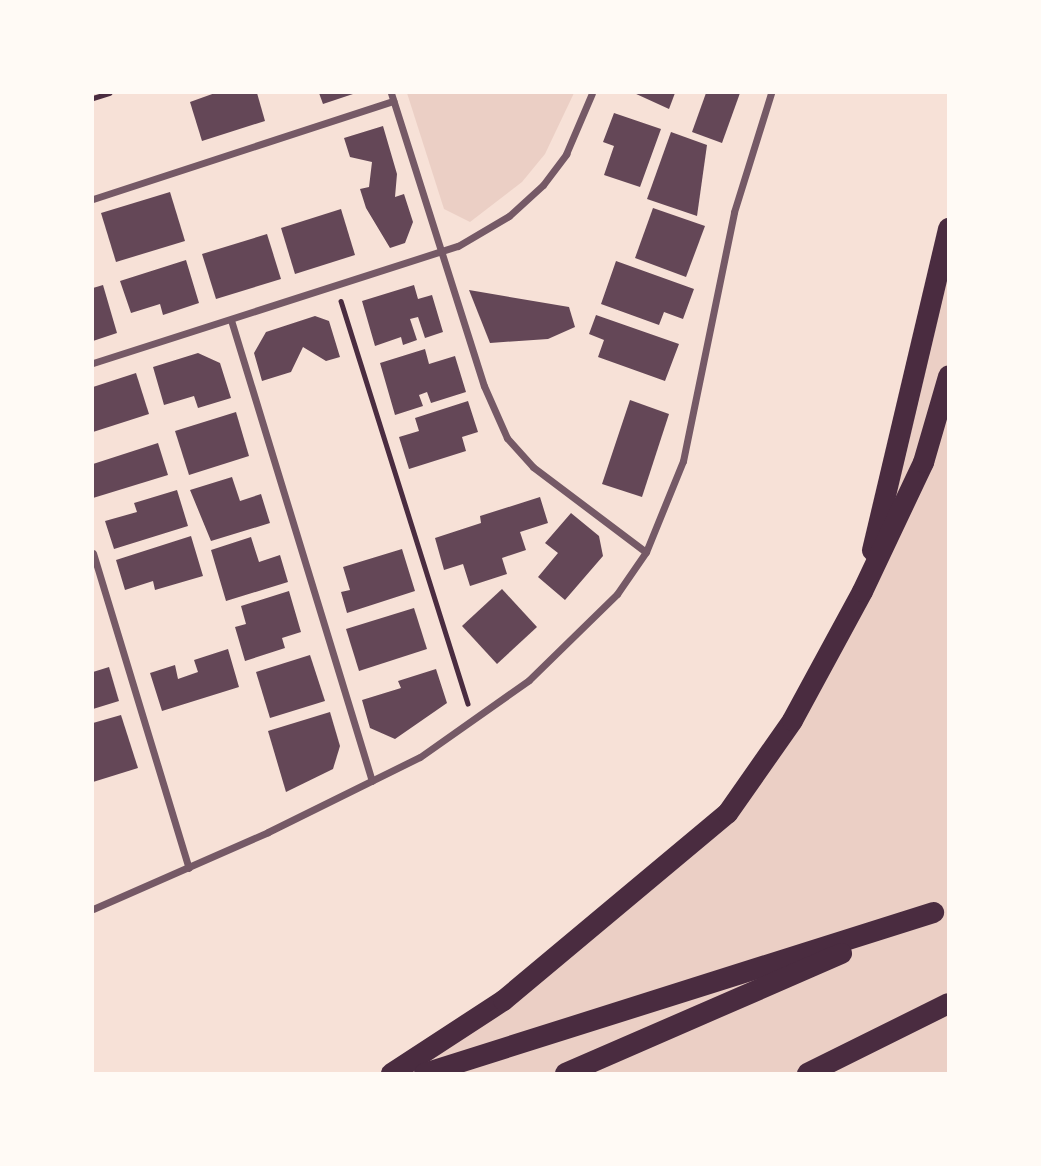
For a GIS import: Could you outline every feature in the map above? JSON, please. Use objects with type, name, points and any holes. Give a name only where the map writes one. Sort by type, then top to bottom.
[{"type":"highway","points":[[862,591],[948,229]]},
{"type":"highway","points":[[391,1073],[503,1000],[727,813],[792,720],[862,591],[923,462],[948,376]]},
{"type":"highway","points":[[424,1073],[941,909]]},
{"type":"highway","points":[[565,1073],[941,909]]},
{"type":"highway","points":[[807,1073],[948,1003]]},
{"type":"street","points":[[93,363],[442,253],[509,216],[543,185],[566,154],[592,93]]},
{"type":"street","points":[[93,909],[189,868],[372,781],[474,722],[529,680],[594,620],[646,552],[683,461],[734,212],[771,93]]},
{"type":"street","points":[[93,199],[392,97],[484,386],[507,438],[533,467],[646,552]]},
{"type":"street","points":[[231,320],[372,781]]},
{"type":"street","points":[[93,553],[189,868]]},
{"type":"path","points":[[93,98],[109,93]]},
{"type":"path","points":[[337,287],[474,722]]},
{"type":"shaded area","points":[[407,93],[574,93],[545,154],[522,182],[470,222],[444,209]]},
{"type":"shaded area","points":[[948,228],[948,1073],[391,1073],[503,1000],[727,813],[862,591]]},
{"type":"building","points":[[215,93],[257,93],[265,121],[202,141],[190,102]]},
{"type":"building","points":[[319,93],[356,93],[323,104]]},
{"type":"building","points":[[634,93],[675,93],[669,109]]},
{"type":"building","points":[[706,93],[740,93],[722,143],[692,132]]},
{"type":"building","points":[[614,113],[661,129],[640,187],[604,175],[614,146],[603,142]]},
{"type":"building","points":[[383,126],[397,174],[395,197],[404,194],[413,222],[405,243],[390,248],[366,208],[360,189],[369,187],[372,162],[350,157],[344,138]]},
{"type":"building","points":[[671,132],[707,145],[697,216],[647,199]]},
{"type":"building","points":[[170,192],[185,241],[116,262],[101,213]]},
{"type":"building","points":[[653,208],[705,226],[686,277],[635,258]]},
{"type":"building","points":[[341,209],[355,255],[295,274],[281,228]]},
{"type":"building","points":[[267,234],[281,279],[216,299],[202,254]]},
{"type":"building","points":[[186,260],[199,303],[163,315],[160,304],[131,313],[120,281]]},
{"type":"building","points":[[616,261],[694,289],[683,319],[664,312],[659,325],[601,304]]},
{"type":"building","points":[[103,285],[117,333],[93,341],[93,288]]},
{"type":"building","points":[[414,285],[418,299],[432,295],[443,332],[425,338],[418,317],[410,319],[417,340],[403,345],[401,337],[375,346],[362,301]]},
{"type":"building","points":[[469,290],[569,307],[575,327],[548,339],[490,343]]},
{"type":"building","points":[[596,315],[679,344],[665,381],[598,357],[604,340],[589,334]]},
{"type":"building","points":[[315,316],[329,321],[340,357],[326,361],[303,347],[291,372],[262,381],[254,353],[266,332]]},
{"type":"building","points":[[425,349],[429,364],[455,356],[466,392],[431,403],[427,392],[419,395],[423,406],[395,415],[380,363]]},
{"type":"building","points":[[198,353],[220,363],[231,398],[198,408],[194,396],[164,405],[153,367]]},
{"type":"building","points":[[136,373],[149,414],[93,432],[93,387]]},
{"type":"building","points":[[630,400],[669,414],[642,497],[602,484]]},
{"type":"building","points":[[468,401],[478,432],[462,437],[466,451],[409,469],[399,437],[419,431],[415,418]]},
{"type":"building","points":[[236,412],[249,456],[189,475],[175,431]]},
{"type":"building","points":[[158,443],[168,475],[93,498],[93,464]]},
{"type":"building","points":[[232,477],[240,501],[261,494],[270,523],[211,541],[190,490]]},
{"type":"building","points":[[177,490],[188,526],[114,549],[105,521],[137,512],[134,503]]},
{"type":"building","points":[[540,497],[548,523],[520,532],[526,550],[502,558],[507,574],[470,586],[463,564],[444,570],[435,538],[481,523],[480,516]]},
{"type":"building","points":[[571,513],[599,536],[603,556],[565,600],[538,577],[558,553],[545,543]]},
{"type":"building","points":[[191,536],[203,576],[155,590],[153,581],[125,590],[116,560]]},
{"type":"building","points":[[251,537],[259,562],[280,555],[288,582],[226,601],[211,550]]},
{"type":"building","points":[[402,549],[415,591],[347,613],[341,592],[350,590],[343,567]]},
{"type":"building","points":[[502,589],[537,627],[497,664],[462,626]]},
{"type":"building","points":[[289,591],[301,632],[282,638],[285,648],[245,661],[235,627],[246,624],[241,606]]},
{"type":"building","points":[[414,608],[427,649],[359,671],[346,629]]},
{"type":"building","points":[[228,649],[239,687],[162,711],[150,673],[175,665],[178,679],[198,672],[194,660]]},
{"type":"building","points":[[310,655],[325,701],[270,718],[256,672]]},
{"type":"building","points":[[109,667],[119,701],[93,709],[93,672]]},
{"type":"building","points":[[436,669],[447,703],[395,739],[370,728],[362,700],[401,688],[398,681]]},
{"type":"building","points":[[330,712],[340,746],[333,769],[286,792],[268,731]]},
{"type":"building","points":[[121,715],[138,768],[93,782],[93,723]]}]
